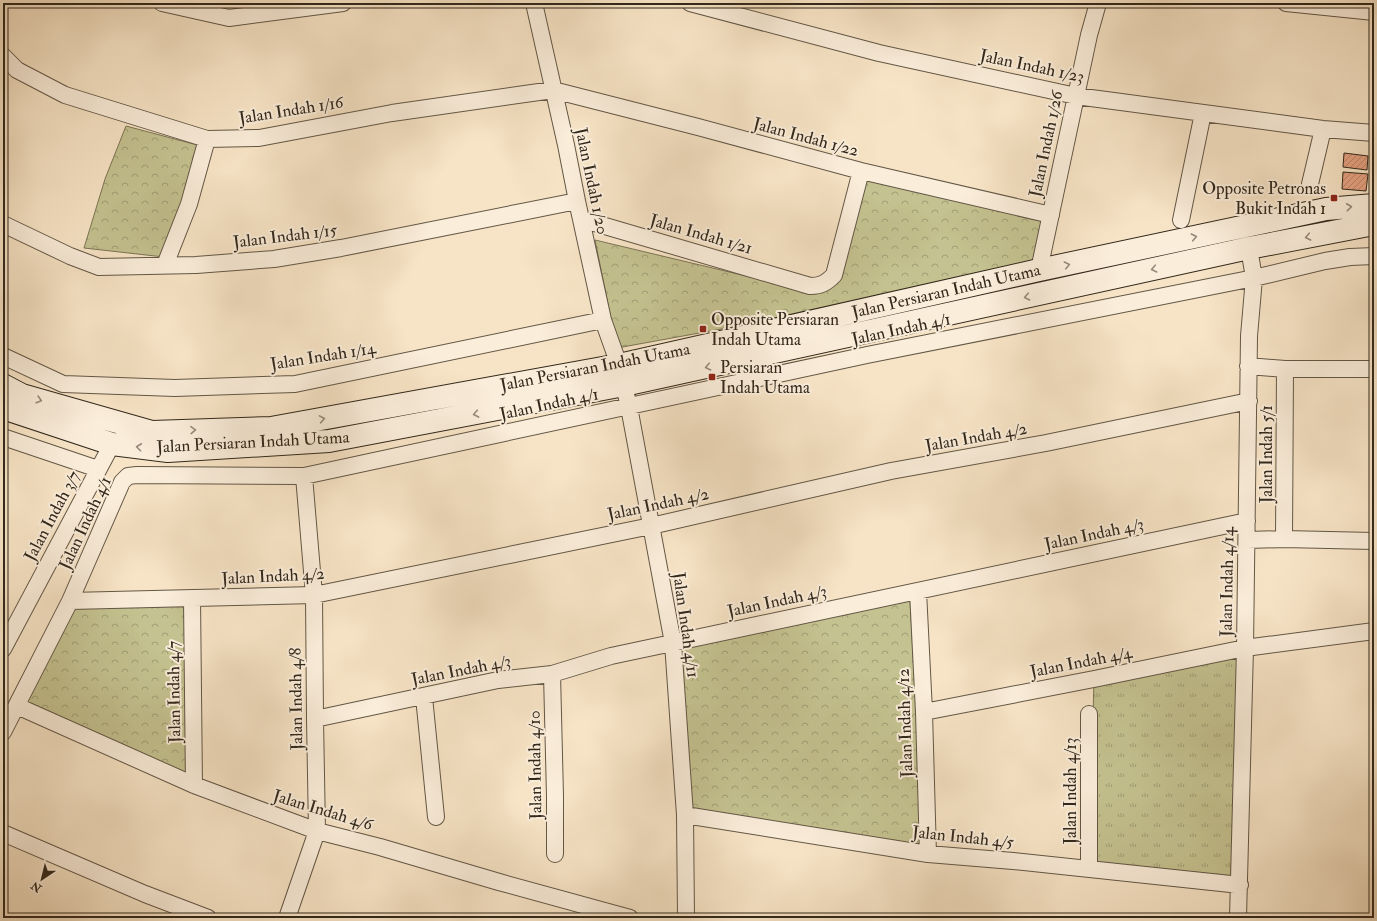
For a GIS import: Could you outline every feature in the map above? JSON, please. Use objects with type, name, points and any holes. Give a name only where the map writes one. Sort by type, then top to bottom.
[{"type":"main road","name":"Jalan Persiaran Indah Utama","points":[[3,408],[112,444],[168,451],[329,442],[622,375],[1039,270],[1326,209],[1374,204]]},
{"type":"main road","name":"Jalan Persiaran Indah Utama","points":[[3,385],[22,395],[152,432],[271,428],[622,375],[1374,224]]},
{"type":"street","points":[[162,3],[229,18],[343,3]]},
{"type":"street","name":"Jalan Indah 1/20","points":[[534,3],[603,320],[622,375]]},
{"type":"street","name":"Jalan Indah 1/23","points":[[690,3],[879,53],[1076,96],[1324,129],[1374,133]]},
{"type":"street","name":"Jalan Indah 1/26","points":[[1039,270],[1089,35],[1098,3]]},
{"type":"street","points":[[1286,3],[1374,12]]},
{"type":"street","name":"Jalan Indah 1/16","points":[[3,56],[17,70],[65,95],[206,139],[259,138],[392,113],[553,90]]},
{"type":"street","name":"Jalan Indah 1/22","points":[[553,90],[861,171],[1051,215]]},
{"type":"street","points":[[1181,220],[1202,113]]},
{"type":"street","points":[[1310,184],[1324,129]]},
{"type":"street","points":[[165,265],[189,204],[206,139]]},
{"type":"street","name":"Jalan Indah 1/21","points":[[581,219],[810,286],[818,286],[826,283],[834,275],[861,171]]},
{"type":"street","name":"Jalan Indah 1/15","points":[[3,224],[70,256],[99,267],[196,265],[274,259],[341,248],[577,201]]},
{"type":"street","name":"Jalan Indah 4/14","points":[[1238,918],[1240,885],[1247,540],[1249,401],[1248,366],[1254,278],[1249,248]]},
{"type":"street","name":"Jalan Indah 4/1","points":[[3,732],[70,601],[122,482],[128,476],[304,476],[875,354],[1254,278],[1325,261],[1350,257],[1374,256]]},
{"type":"street","name":"Jalan Indah 1/14","points":[[3,356],[63,384],[176,388],[294,384],[603,320]]},
{"type":"street","points":[[1248,366],[1285,369],[1374,369]]},
{"type":"street","name":"Jalan Indah 5/1","points":[[1284,539],[1285,369]]},
{"type":"street","name":"Jalan Indah 4/11","points":[[622,375],[673,643],[685,814],[686,918]]},
{"type":"street","name":"Jalan Indah 4/2","points":[[70,601],[314,595],[650,526],[891,472],[1046,443],[1249,401]]},
{"type":"street","points":[[3,437],[98,469]]},
{"type":"street","name":"Jalan Indah 3/7","points":[[3,649],[112,444]]},
{"type":"street","name":"Jalan Indah 4/8","points":[[287,918],[317,831],[314,595],[304,476]]},
{"type":"street","name":"Jalan Indah 4/3","points":[[315,719],[424,697],[498,680],[552,674],[611,656],[1247,521]]},
{"type":"street","points":[[1247,540],[1284,539],[1374,541]]},
{"type":"street","name":"Jalan Indah 4/12","points":[[918,591],[924,712],[928,854]]},
{"type":"street","name":"Jalan Indah 4/7","points":[[192,598],[194,785]]},
{"type":"street","name":"Jalan Indah 4/4","points":[[924,712],[1245,648],[1374,631]]},
{"type":"street","name":"Jalan Indah 4/10","points":[[552,674],[555,854]]},
{"type":"street","points":[[424,697],[436,817]]},
{"type":"street","name":"Jalan Indah 4/6","points":[[17,706],[194,785],[317,831],[380,847],[630,918]]},
{"type":"street","name":"Jalan Indah 4/13","points":[[1088,869],[1089,714]]},
{"type":"street","name":"Jalan Indah 4/5","points":[[685,814],[928,854],[1013,861],[1240,885]]},
{"type":"street","points":[[3,833],[145,894],[208,918]]},
{"type":"green space","points":[[126,126],[201,146],[164,257],[84,248],[105,179]]},
{"type":"green space","points":[[865,177],[1047,219],[1037,268],[815,312],[617,348],[595,240],[809,291],[824,290]]},
{"type":"green space","points":[[70,601],[189,602],[190,780],[20,707]]},
{"type":"green space","points":[[910,601],[924,849],[689,809],[678,646]]},
{"type":"green space","points":[[1238,658],[1231,876],[1089,869],[1094,679]]},
{"type":"building","points":[[1344,153],[1368,156],[1367,170],[1343,167]]},
{"type":"building","points":[[1343,172],[1368,174],[1366,191],[1342,189]]},
{"type":"place","name":"Opposite Petronas Bukit Indah 1","points":[[1334,198]]},
{"type":"place","name":"Opposite Persiaran Indah Utama","points":[[703,329]]},
{"type":"place","name":"Persiaran Indah Utama","points":[[712,377]]}]
